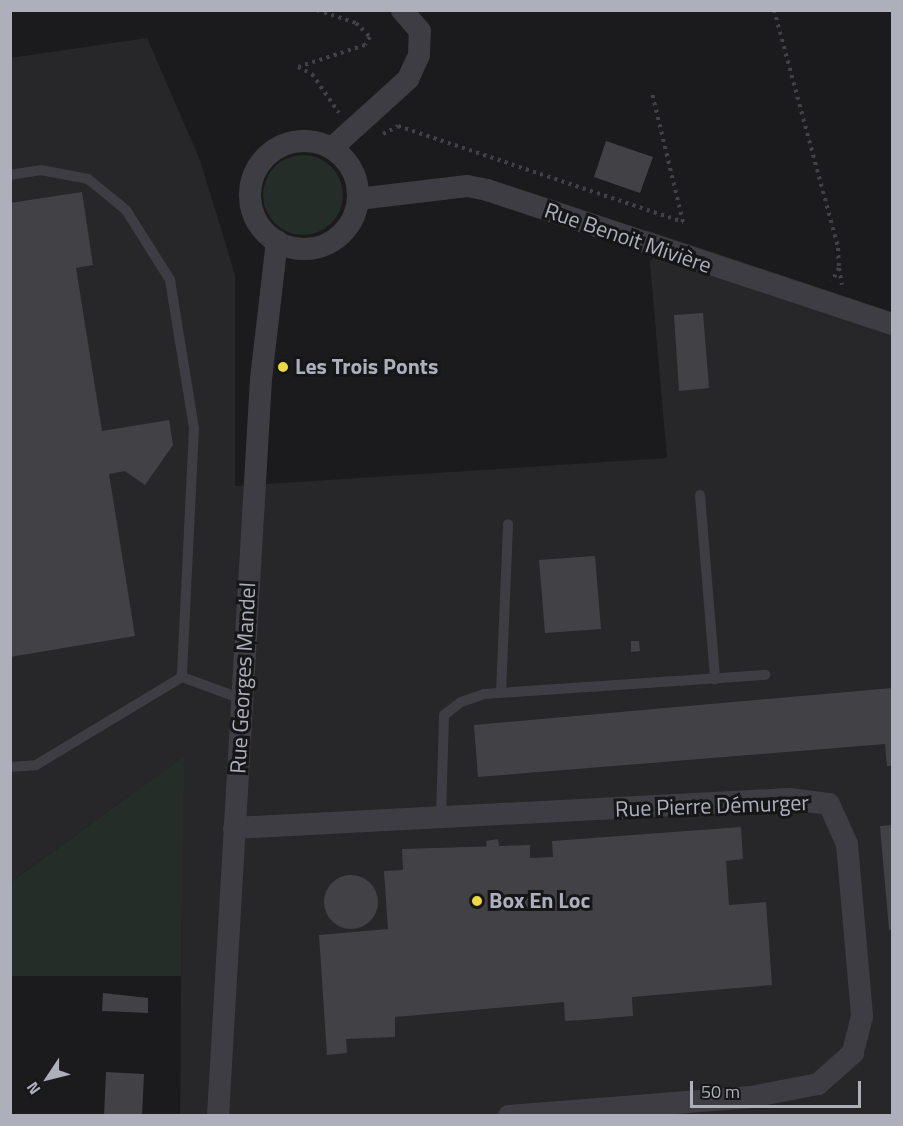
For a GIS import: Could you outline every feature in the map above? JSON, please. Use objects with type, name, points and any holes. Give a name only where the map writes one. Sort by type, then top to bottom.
[{"type":"street","points":[[332,148],[408,79],[419,55],[420,32],[402,10]]},
{"type":"street","points":[[296,141],[332,148],[352,170],[358,199],[347,228],[322,246],[299,248],[277,241],[253,212],[250,193],[259,167],[278,147],[296,141]]},
{"type":"street","name":"Rue Benoit Mivière","points":[[358,199],[467,186],[487,190],[814,301],[892,324]]},
{"type":"street","name":"Rue Georges Mandel","points":[[219,1116],[261,379],[277,241]]},
{"type":"street","name":"Rue Pierre Démurger","points":[[234,828],[789,799],[829,804],[847,844],[862,1016],[853,1053],[818,1084],[751,1097],[559,1114],[509,1116]]},
{"type":"lane","points":[[10,176],[41,170],[88,179],[126,210],[170,280],[194,428],[183,677]]},
{"type":"lane","points":[[700,495],[715,679]]},
{"type":"lane","points":[[501,693],[508,524]]},
{"type":"lane","points":[[441,818],[444,715],[461,702],[501,693],[765,675]]},
{"type":"lane","points":[[183,677],[242,699]]},
{"type":"lane","points":[[10,767],[36,765],[183,677]]},
{"type":"path","points":[[317,10],[357,23],[370,37],[365,45],[298,67],[312,74],[335,110],[357,126],[383,134],[398,126],[683,222],[652,93]]},
{"type":"path","points":[[774,10],[838,248],[839,268],[825,294],[814,301]]},
{"type":"shaded area","points":[[147,38],[200,160],[235,275],[235,486],[667,458],[647,230],[892,312],[892,1115],[180,1115],[183,757],[11,882],[10,58]]},
{"type":"shaded area","points":[[303,155],[318,158],[331,167],[340,180],[343,195],[340,210],[331,223],[318,232],[303,235],[288,232],[275,223],[266,210],[263,195],[266,180],[275,167],[288,158]]},
{"type":"shaded area","points":[[184,756],[181,976],[11,976],[11,882]]},
{"type":"building","points":[[606,141],[653,157],[640,193],[594,177]]},
{"type":"building","points":[[82,192],[93,265],[76,268],[102,431],[169,420],[173,445],[145,485],[125,471],[109,474],[135,636],[10,657],[10,203]]},
{"type":"building","points":[[703,313],[709,388],[679,391],[674,315]]},
{"type":"building","points":[[595,556],[601,629],[545,633],[539,560]]},
{"type":"building","points":[[631,641],[639,641],[640,651],[631,652]]},
{"type":"building","points":[[892,688],[892,766],[887,766],[885,744],[478,777],[474,725]]},
{"type":"building","points":[[892,825],[892,929],[889,930],[880,826]]},
{"type":"building","points":[[741,827],[743,859],[726,861],[729,905],[766,902],[772,985],[632,997],[633,1016],[565,1021],[564,1002],[395,1017],[395,1037],[346,1039],[347,1053],[327,1055],[319,935],[388,929],[384,871],[403,870],[402,849],[530,845],[530,858],[553,857],[552,841]]},
{"type":"building","points":[[498,839],[499,846],[487,847],[486,841]]},
{"type":"building","points":[[351,875],[361,877],[370,883],[376,892],[378,902],[376,912],[370,921],[361,927],[351,929],[341,927],[332,921],[326,912],[324,902],[326,892],[332,883],[341,877]]},
{"type":"building","points":[[103,993],[148,998],[148,1013],[102,1011]]},
{"type":"building","points":[[106,1072],[144,1074],[142,1116],[104,1116]]},
{"type":"place","name":"Les Trois Ponts","points":[[283,367]]},
{"type":"place","name":"Box En Loc","points":[[477,901]]}]
